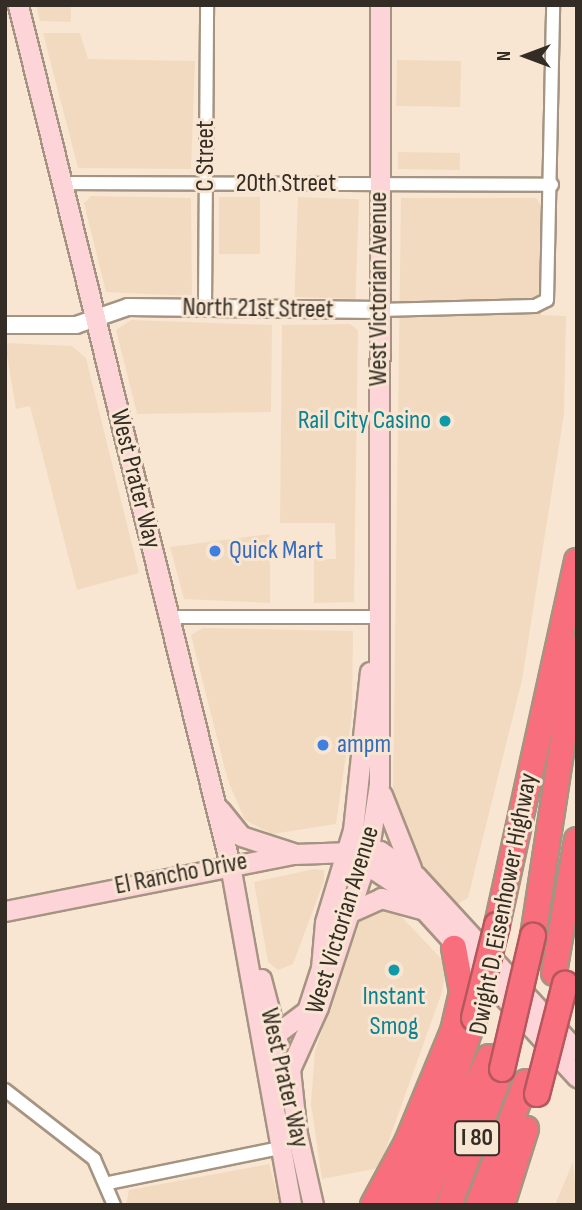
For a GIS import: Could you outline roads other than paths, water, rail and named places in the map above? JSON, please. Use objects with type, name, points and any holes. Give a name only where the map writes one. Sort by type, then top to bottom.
[{"type":"highway","points":[[396,1205],[437,1126],[474,1018],[577,561]]},
{"type":"highway","name":"Dwight D. Eisenhower Highway","points":[[449,1205],[520,997],[533,936],[577,648]]},
{"type":"highway","name":"I 80","points":[[478,1205],[532,1088],[559,978],[576,846]]},
{"type":"highway","points":[[373,1205],[407,1142],[453,1031],[462,992],[454,948]]},
{"type":"highway","points":[[421,1205],[496,1063]]},
{"type":"highway","points":[[502,1205],[532,1088]]},
{"type":"main road","name":"West Prater Way","points":[[18,5],[230,865],[290,1205]]},
{"type":"main road","name":"West Victorian Avenue","points":[[267,1077],[276,1034],[307,1011],[325,922],[358,852],[379,784],[380,5]]},
{"type":"main road","name":"West Victorian Avenue","points":[[297,1136],[290,1069],[348,913],[358,852],[368,675],[378,657]]},
{"type":"main road","points":[[379,784],[393,833],[416,876]]},
{"type":"main road","points":[[216,804],[242,836],[294,854]]},
{"type":"main road","points":[[358,852],[380,851],[416,876],[577,1051]]},
{"type":"main road","points":[[358,852],[375,870],[422,909],[454,948],[577,1077]]},
{"type":"main road","name":"El Rancho Drive","points":[[5,911],[294,854],[358,852]]},
{"type":"main road","points":[[348,913],[381,898],[422,909]]},
{"type":"main road","name":"West Prater Way","points":[[247,953],[276,1034],[313,1205]]},
{"type":"street","name":"C Street","points":[[205,307],[207,5]]},
{"type":"street","points":[[552,185],[553,5]]},
{"type":"street","name":"20th Street","points":[[61,183],[552,185]]},
{"type":"street","name":"North 21st Street","points":[[5,325],[76,325],[128,307],[379,310],[535,306],[547,300],[552,185]]},
{"type":"street","points":[[168,618],[378,617]]},
{"type":"street","points":[[5,1090],[82,1148],[109,1183],[114,1205]]},
{"type":"street","points":[[109,1183],[279,1149]]},
{"type":"place","name":"Rail City Casino","points":[[445,421]]},
{"type":"place","name":"Quick Mart","points":[[215,551]]},
{"type":"place","name":"ampm","points":[[323,745]]},
{"type":"place","name":"Instant Smog","points":[[394,970]]}]
